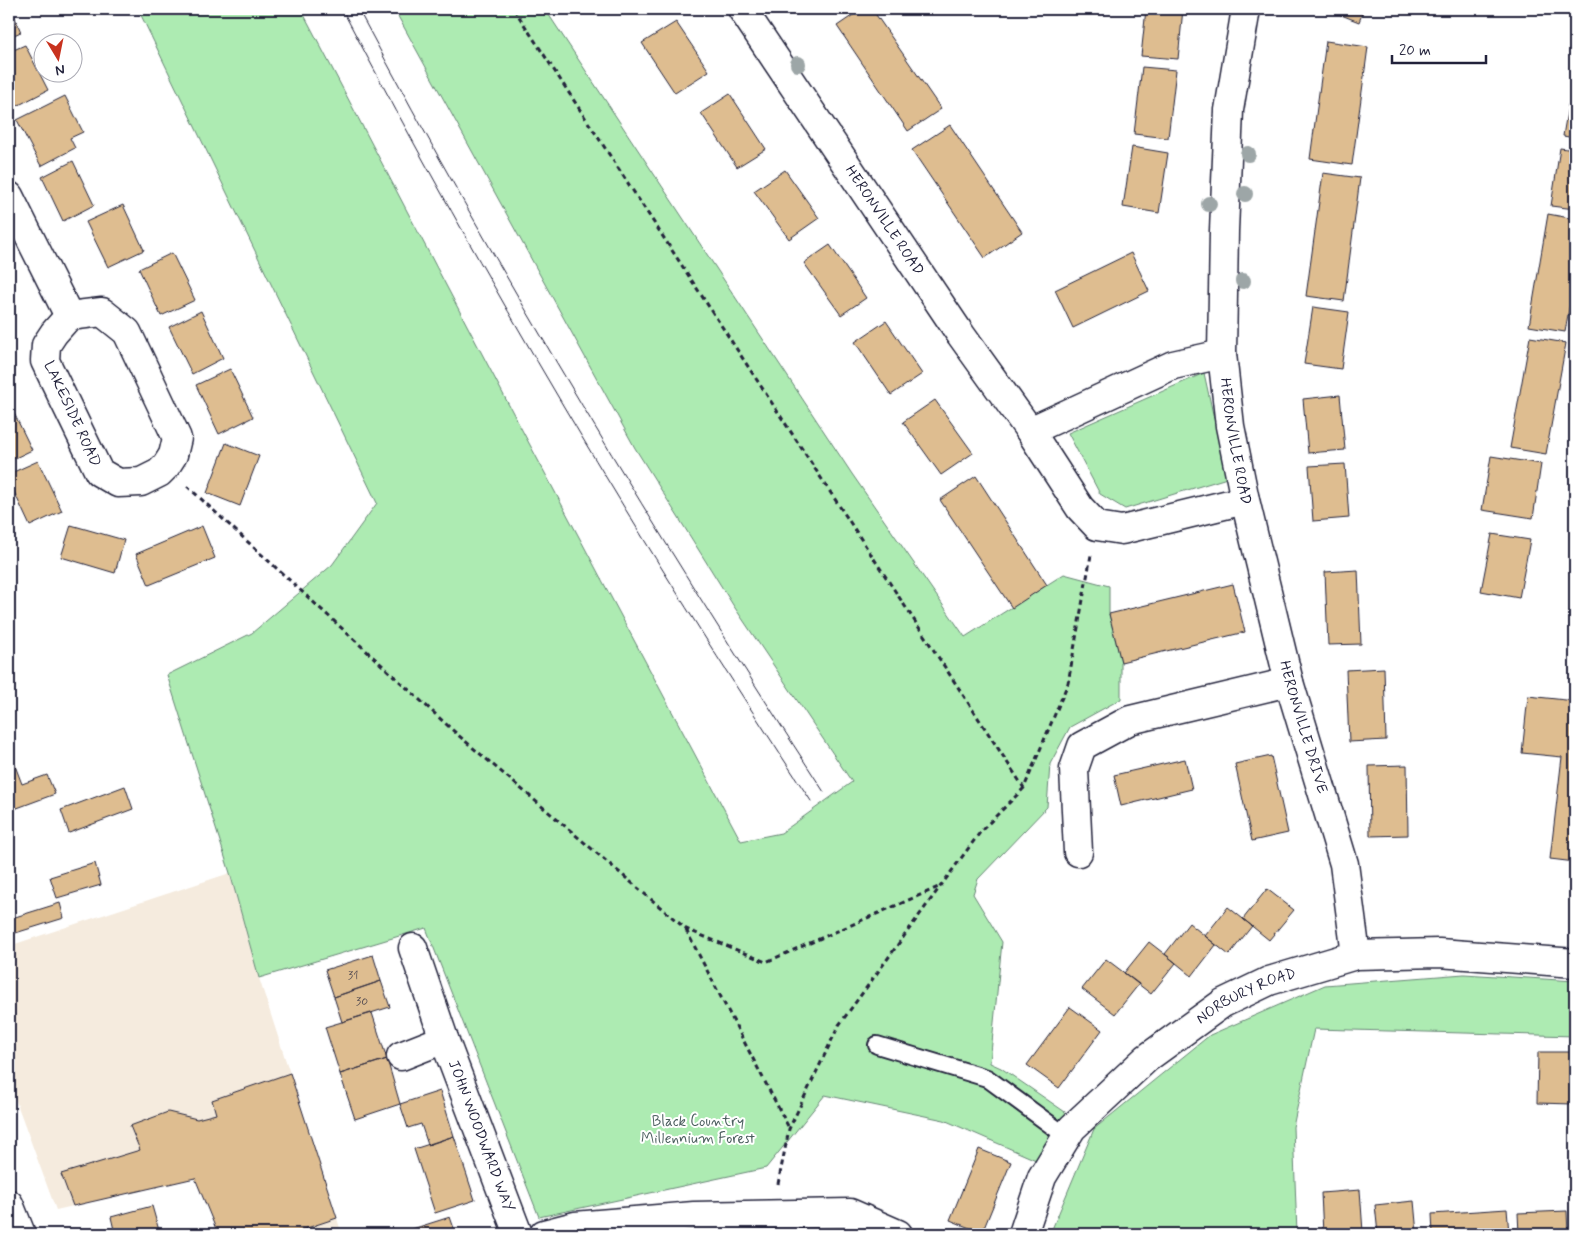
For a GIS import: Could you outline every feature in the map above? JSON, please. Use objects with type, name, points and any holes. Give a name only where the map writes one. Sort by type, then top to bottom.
[{"type":"street","name":"HERONVILLE ROAD","points":[[742,9],[961,335],[1030,431],[1080,508],[1097,526],[1122,530],[1245,500],[1230,426],[1222,354],[1224,231],[1229,110],[1246,9]]},
{"type":"street","points":[[9,196],[69,316],[102,312],[127,332],[177,438],[173,455],[166,466]]},
{"type":"street","name":"LAKESIDE ROAD","points":[[69,316],[46,345],[45,361],[99,472],[118,483],[141,482],[159,473],[166,466]]},
{"type":"street","name":"HERONVILLE ROAD","points":[[1030,431],[1173,365],[1222,354]]},
{"type":"street","name":"HERONVILLE DRIVE","points":[[1245,500],[1289,682],[1344,864],[1356,955]]},
{"type":"street","points":[[1078,852],[1074,769],[1082,746],[1130,720],[1289,682]]},
{"type":"street","name":"JOHN WOODWARD WAY","points":[[413,948],[444,1039],[518,1234]]},
{"type":"street","name":"NORBURY ROAD","points":[[1023,1234],[1042,1176],[1072,1128],[1147,1058],[1223,1003],[1269,981],[1356,955],[1439,953],[1575,963]]},
{"type":"street","points":[[401,1056],[444,1039]]},
{"type":"street","points":[[9,1204],[20,1234]]},
{"type":"street","points":[[544,1234],[575,1226],[695,1225],[771,1214],[850,1214],[898,1234]]},
{"type":"lane","points":[[877,1045],[987,1078],[1066,1136]]},
{"type":"path","points":[[514,9],[1024,788]]},
{"type":"path","points":[[166,466],[458,735],[686,929],[766,962],[941,886]]},
{"type":"path","points":[[771,1214],[789,1129],[839,1025],[981,831],[1024,788],[1068,683],[1097,526]]},
{"type":"path","points":[[686,929],[789,1129]]},
{"type":"shaded area","points":[[230,873],[259,978],[342,1234],[218,1234],[195,1178],[56,1210],[9,1082],[9,946]]},
{"type":"green space","name":"Black Country Millennium Forest","points":[[138,9],[301,9],[741,841],[781,833],[852,782],[733,605],[635,448],[394,9],[545,9],[852,474],[965,637],[1064,574],[1109,586],[1109,614],[1121,662],[1121,699],[1070,727],[1050,764],[1047,807],[978,879],[973,894],[1002,942],[990,1063],[1001,1068],[1068,1114],[1036,1160],[944,1120],[825,1095],[766,1168],[539,1217],[426,928],[259,978],[230,873],[167,675],[252,633],[332,565],[377,503]]},
{"type":"green space","points":[[1204,373],[1227,478],[1125,509],[1100,494],[1068,433]]},
{"type":"green space","points":[[1464,974],[1575,981],[1575,1036],[1314,1029],[1293,1127],[1297,1234],[1050,1234],[1094,1129],[1210,1035],[1325,985]]},
{"type":"building","points":[[9,9],[11,9],[21,32],[9,37]]},
{"type":"building","points":[[862,9],[872,9],[941,109],[908,131],[837,26]]},
{"type":"building","points":[[1146,9],[1183,9],[1178,59],[1141,56]]},
{"type":"building","points":[[1326,9],[1364,9],[1359,22]]},
{"type":"building","points":[[676,22],[709,71],[675,93],[642,43]]},
{"type":"building","points":[[1326,41],[1368,47],[1352,165],[1310,159]]},
{"type":"building","points":[[25,45],[32,59],[32,82],[44,82],[48,90],[17,106],[9,89],[9,52]]},
{"type":"building","points":[[1575,65],[1575,138],[1563,136]]},
{"type":"building","points":[[1142,67],[1176,70],[1168,138],[1134,134]]},
{"type":"building","points":[[730,94],[766,149],[737,167],[701,113]]},
{"type":"building","points":[[65,96],[83,132],[70,138],[75,148],[41,166],[17,120]]},
{"type":"building","points":[[950,125],[1022,232],[985,258],[912,150]]},
{"type":"building","points":[[1132,147],[1168,153],[1159,213],[1123,207]]},
{"type":"building","points":[[1560,148],[1575,150],[1575,209],[1551,206]]},
{"type":"building","points":[[73,161],[94,205],[63,221],[42,177]]},
{"type":"building","points":[[785,170],[819,218],[789,239],[754,191]]},
{"type":"building","points":[[1323,173],[1360,178],[1344,301],[1306,296]]},
{"type":"building","points":[[123,205],[144,250],[108,267],[86,222]]},
{"type":"building","points":[[1548,214],[1575,219],[1575,274],[1565,332],[1529,326]]},
{"type":"building","points":[[830,245],[866,298],[841,315],[804,263]]},
{"type":"building","points":[[172,253],[195,300],[161,316],[139,269]]},
{"type":"building","points":[[1131,253],[1149,291],[1073,328],[1055,290]]},
{"type":"building","points":[[1313,307],[1349,312],[1341,369],[1304,364]]},
{"type":"building","points":[[201,311],[223,358],[192,374],[169,327]]},
{"type":"building","points":[[886,321],[922,374],[891,395],[855,342]]},
{"type":"building","points":[[1530,337],[1566,343],[1546,454],[1510,448]]},
{"type":"building","points":[[230,369],[253,417],[219,434],[196,385]]},
{"type":"building","points":[[1340,395],[1345,450],[1308,453],[1303,399]]},
{"type":"building","points":[[935,400],[973,453],[941,475],[903,422]]},
{"type":"building","points":[[9,403],[32,450],[9,461]]},
{"type":"building","points":[[226,443],[259,456],[240,506],[207,493]]},
{"type":"building","points":[[1491,456],[1541,464],[1533,518],[1482,510]]},
{"type":"building","points":[[38,461],[62,511],[30,526],[9,481],[9,474]]},
{"type":"building","points":[[1345,464],[1349,518],[1313,521],[1309,466]]},
{"type":"building","points":[[976,476],[1047,585],[1012,608],[940,500]]},
{"type":"building","points":[[71,525],[124,540],[115,573],[61,557]]},
{"type":"building","points":[[202,526],[215,558],[149,585],[136,554]]},
{"type":"building","points":[[1492,534],[1530,540],[1519,598],[1481,591]]},
{"type":"building","points":[[1358,570],[1361,644],[1328,645],[1325,572]]},
{"type":"building","points":[[1233,584],[1245,632],[1121,662],[1109,614]]},
{"type":"building","points":[[1384,668],[1386,740],[1349,742],[1346,670]]},
{"type":"building","points":[[1528,696],[1575,701],[1575,862],[1550,859],[1562,757],[1522,753]]},
{"type":"building","points":[[9,750],[22,784],[47,775],[55,794],[9,811]]},
{"type":"building","points":[[1271,756],[1288,833],[1252,841],[1235,764]]},
{"type":"building","points":[[1185,759],[1192,789],[1121,806],[1114,775]]},
{"type":"building","points":[[1407,765],[1408,835],[1370,836],[1369,766]]},
{"type":"building","points":[[125,786],[133,809],[69,833],[61,810]]},
{"type":"building","points":[[95,863],[101,885],[57,898],[50,877]]},
{"type":"building","points":[[1267,889],[1294,910],[1269,940],[1243,919]]},
{"type":"building","points":[[60,903],[64,918],[9,935],[9,908],[12,918]]},
{"type":"building","points":[[1228,907],[1252,926],[1229,955],[1205,936]]},
{"type":"building","points":[[1189,923],[1216,945],[1192,976],[1165,954]]},
{"type":"building","points":[[1149,942],[1176,963],[1151,994],[1124,973]]},
{"type":"building","points":[[373,955],[381,981],[334,997],[325,970]]},
{"type":"building","points":[[1106,959],[1139,984],[1115,1014],[1082,989]]},
{"type":"building","points":[[381,981],[390,1007],[342,1022],[334,997]]},
{"type":"building","points":[[1070,1007],[1102,1030],[1059,1088],[1027,1065]]},
{"type":"building","points":[[372,1013],[387,1059],[340,1074],[325,1027]]},
{"type":"building","points":[[1538,1052],[1574,1052],[1573,1104],[1537,1103]]},
{"type":"building","points":[[387,1059],[400,1104],[355,1119],[340,1074]]},
{"type":"building","points":[[290,1073],[337,1218],[289,1234],[218,1234],[195,1178],[73,1206],[61,1174],[140,1150],[130,1126],[168,1112],[197,1119],[216,1114],[212,1100]]},
{"type":"building","points":[[440,1091],[454,1136],[428,1145],[421,1124],[408,1128],[400,1104]]},
{"type":"building","points":[[454,1136],[475,1200],[435,1213],[414,1149]]},
{"type":"building","points":[[979,1149],[1011,1162],[982,1233],[950,1220]]},
{"type":"building","points":[[1360,1190],[1363,1232],[1323,1234],[1321,1193]]},
{"type":"building","points":[[1414,1201],[1417,1234],[1378,1234],[1375,1205]]},
{"type":"building","points":[[152,1206],[160,1234],[115,1234],[111,1217]]},
{"type":"building","points":[[1507,1209],[1509,1234],[1479,1234],[1479,1231],[1457,1232],[1457,1234],[1433,1234],[1432,1214]]},
{"type":"building","points":[[1567,1211],[1568,1234],[1519,1234],[1518,1213]]},
{"type":"building","points":[[450,1217],[456,1234],[407,1234],[406,1231]]},
{"type":"tram line","points":[[342,9],[452,212],[566,411],[686,608],[811,801]]},
{"type":"tram line","points":[[358,9],[468,209],[582,406],[701,600],[824,792]]}]
